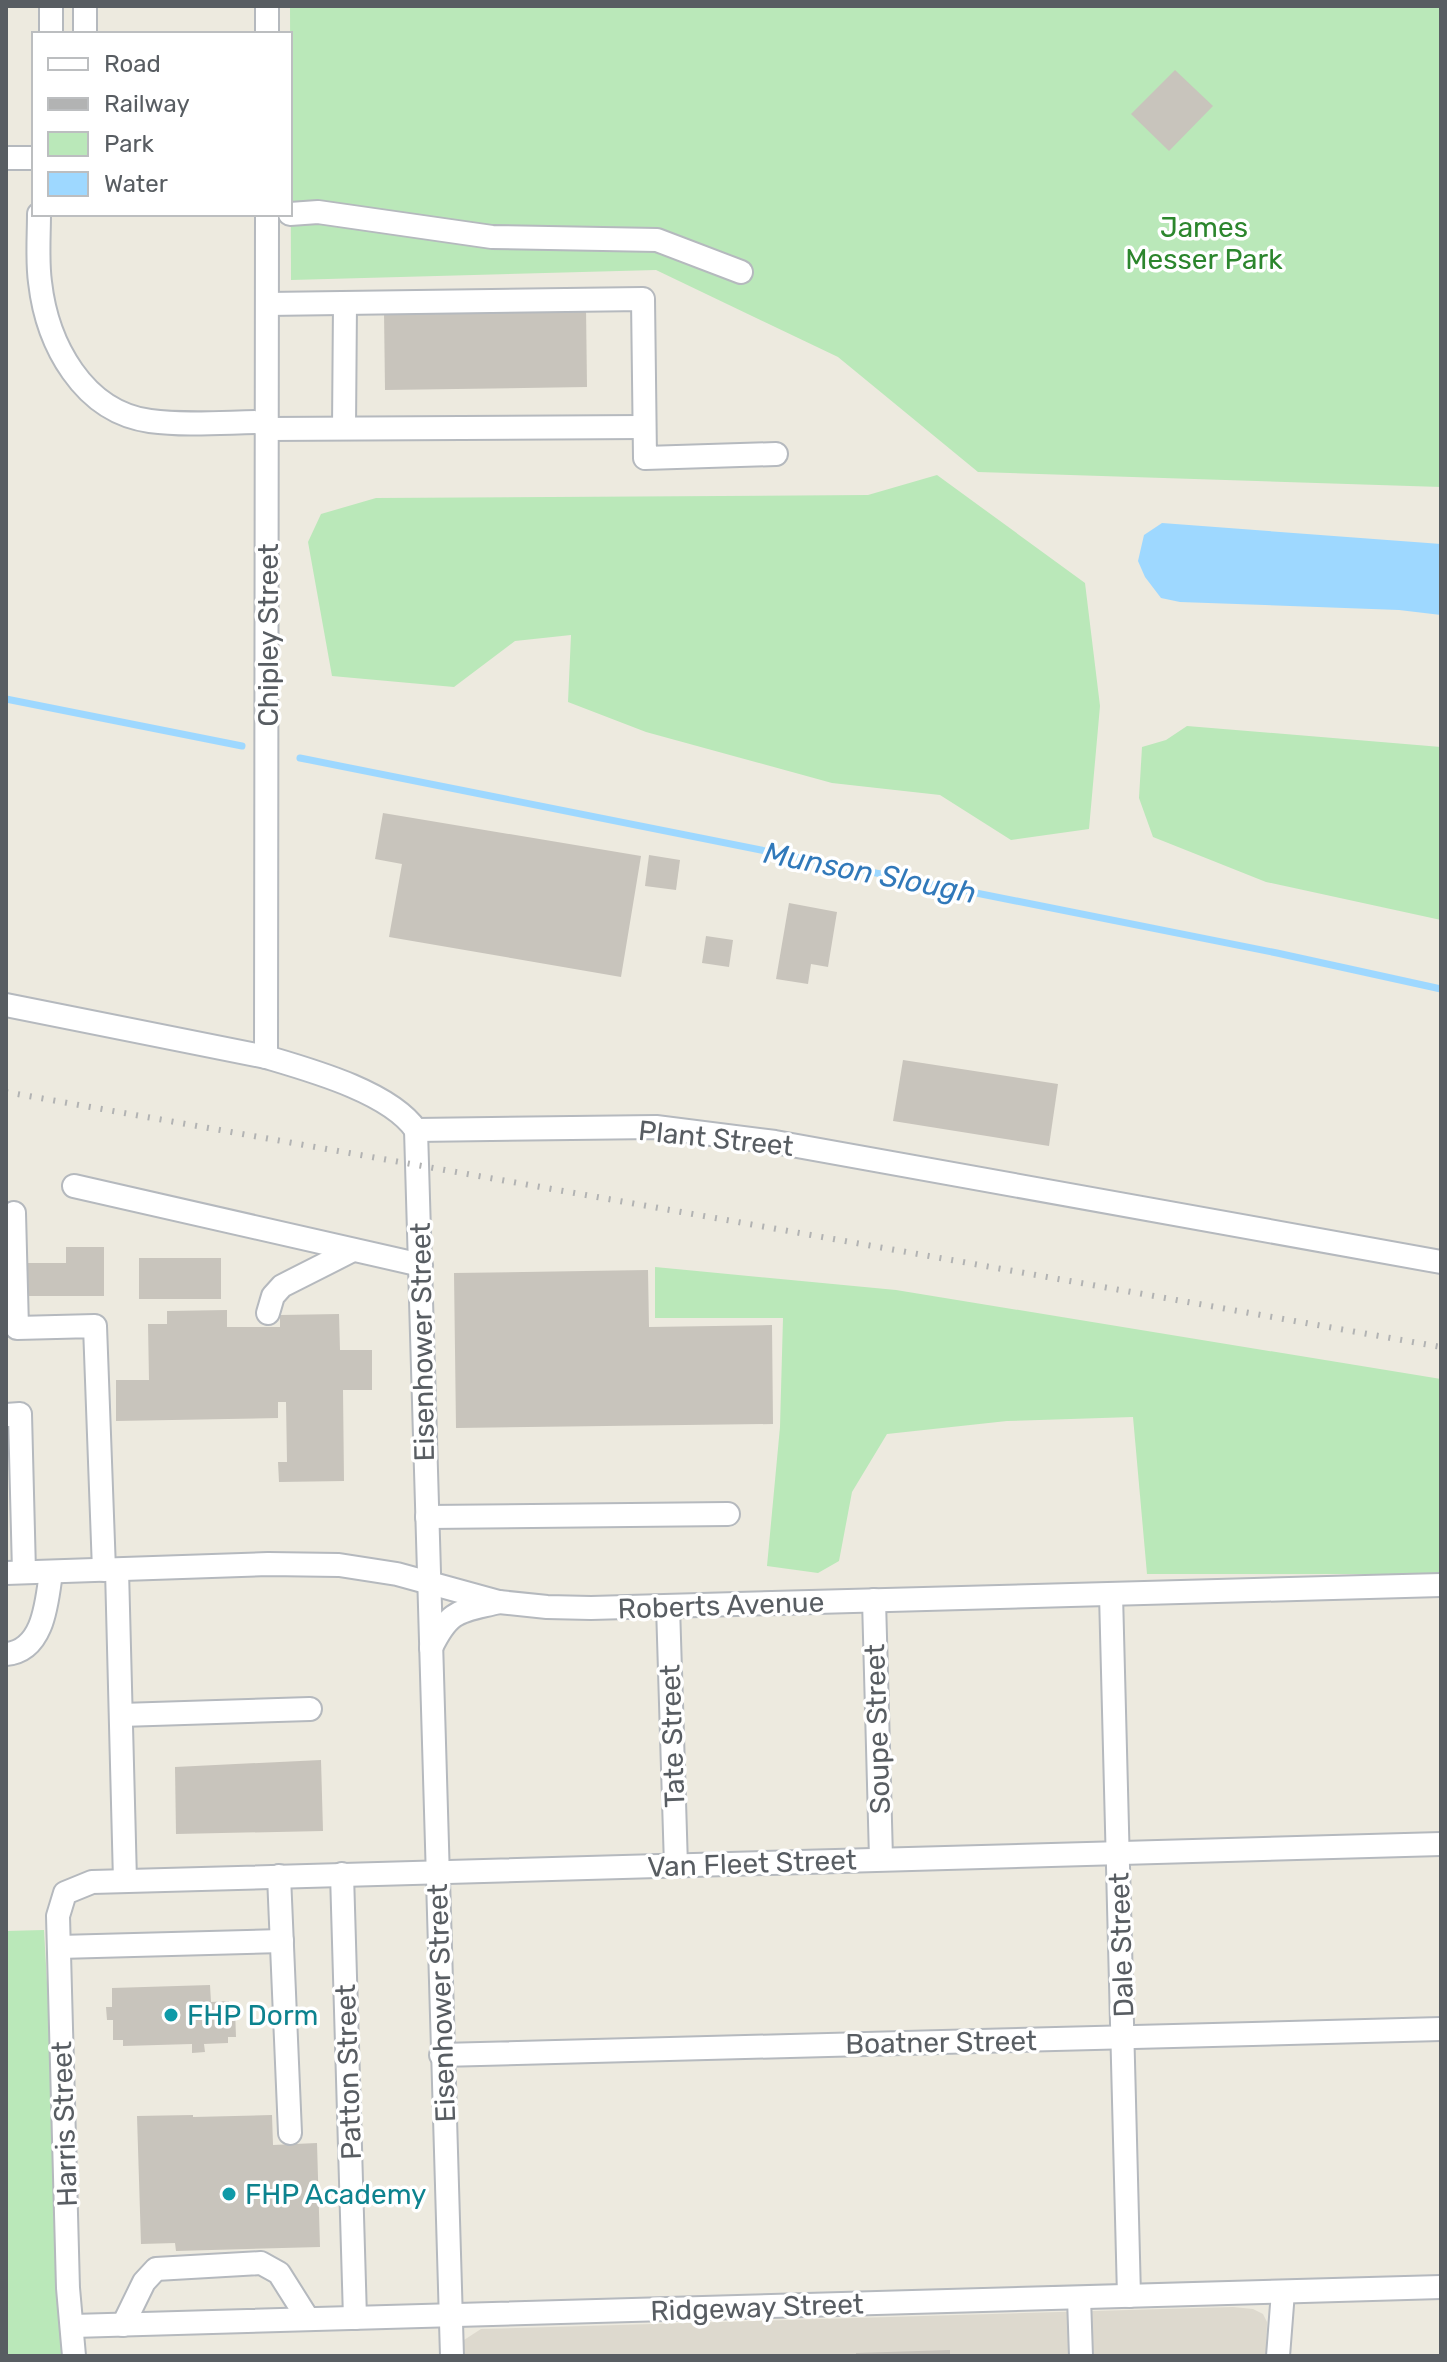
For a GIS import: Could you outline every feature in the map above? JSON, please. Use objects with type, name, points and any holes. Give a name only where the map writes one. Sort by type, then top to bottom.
[{"type":"street","points":[[51,6],[51,32]]},
{"type":"street","points":[[85,6],[85,32]]},
{"type":"street","points":[[267,6],[267,32]]},
{"type":"street","points":[[6,158],[32,158]]},
{"type":"street","points":[[292,214],[318,212],[492,237],[657,240],[741,272]]},
{"type":"street","points":[[39,216],[40,281],[46,314],[58,346],[73,375],[95,398],[116,412],[149,421],[344,428],[644,427]]},
{"type":"street","name":"Chipley Street","points":[[266,1057],[267,216]]},
{"type":"street","points":[[267,304],[643,299],[645,458],[776,454]]},
{"type":"street","points":[[344,428],[345,303]]},
{"type":"street","points":[[6,1005],[266,1057],[381,1099],[407,1117],[416,1130]]},
{"type":"street","name":"Plant Street","points":[[416,1130],[656,1127],[691,1130],[775,1142],[1441,1262]]},
{"type":"street","name":"Eisenhower Street","points":[[416,1130],[452,2356]]},
{"type":"street","points":[[74,1186],[421,1265]]},
{"type":"street","points":[[14,1213],[17,1328],[95,1326],[121,1715],[125,1881]]},
{"type":"street","points":[[268,1313],[273,1296],[282,1286],[353,1250]]},
{"type":"street","points":[[6,1415],[20,1414],[15,1573]]},
{"type":"street","points":[[427,1517],[728,1514]]},
{"type":"street","name":"Roberts Avenue","points":[[15,1573],[339,1565],[397,1574],[499,1602],[547,1607],[1441,1585]]},
{"type":"street","points":[[6,1654],[21,1651],[32,1640],[46,1607],[51,1572]]},
{"type":"street","name":"Dale Street","points":[[1111,1594],[1129,2296]]},
{"type":"street","name":"Soupe Street","points":[[874,1600],[881,1858]]},
{"type":"street","points":[[431,1649],[450,1616],[499,1602]]},
{"type":"street","name":"Tate Street","points":[[668,1606],[676,1866]]},
{"type":"street","points":[[121,1715],[310,1709]]},
{"type":"street","name":"Van Fleet Street","points":[[65,1893],[92,1882],[1441,1844]]},
{"type":"street","name":"Patton Street","points":[[342,1874],[355,2318]]},
{"type":"street","points":[[279,1876],[290,2133]]},
{"type":"street","name":"Harris Street","points":[[65,1893],[58,1916],[68,2288],[74,2356]]},
{"type":"street","points":[[59,1947],[282,1941]]},
{"type":"street","name":"Boatner Street","points":[[441,2055],[1441,2029]]},
{"type":"street","points":[[123,2325],[144,2282],[156,2269],[261,2263],[279,2273],[308,2319]]},
{"type":"street","name":"Ridgeway Street","points":[[73,2326],[1441,2287]]},
{"type":"street","points":[[1278,2356],[1283,2292]]},
{"type":"street","points":[[1079,2298],[1081,2356]]},
{"type":"shaded area","points":[[1233,2307],[1253,2309],[1263,2314],[1267,2322],[1266,2356],[464,2356],[464,2340],[481,2329]]},
{"type":"green space","name":"James Messer Park","points":[[290,6],[1441,6],[1441,487],[978,472],[838,357],[656,270],[291,280]]},
{"type":"green space","points":[[937,475],[1085,583],[1100,706],[1089,829],[1011,840],[940,795],[832,783],[646,732],[568,702],[571,635],[515,641],[454,687],[332,676],[308,542],[321,514],[376,498],[868,495]]},
{"type":"green space","points":[[1187,726],[1441,747],[1441,920],[1266,882],[1153,837],[1139,798],[1142,747],[1166,740]]},
{"type":"green space","points":[[655,1267],[896,1290],[1441,1379],[1441,1574],[1147,1574],[1133,1417],[1007,1421],[887,1434],[852,1492],[839,1561],[818,1573],[767,1566],[780,1427],[783,1318],[655,1318]]},
{"type":"green space","points":[[44,1930],[68,2356],[6,2356],[6,1931]]},
{"type":"water","points":[[1162,523],[1441,544],[1441,615],[1399,610],[1180,602],[1161,598],[1145,577],[1138,561],[1144,535]]},
{"type":"building","points":[[1175,70],[1213,106],[1169,151],[1131,114]]},
{"type":"building","points":[[586,307],[587,387],[385,390],[384,311]]},
{"type":"building","points":[[383,813],[641,856],[621,977],[389,937],[402,864],[375,859]]},
{"type":"building","points":[[649,855],[680,860],[676,890],[645,886]]},
{"type":"building","points":[[789,903],[837,912],[828,967],[811,964],[808,984],[776,979]]},
{"type":"building","points":[[706,936],[733,940],[729,967],[702,963]]},
{"type":"building","points":[[903,1060],[1058,1084],[1049,1146],[893,1121]]},
{"type":"building","points":[[66,1247],[104,1247],[104,1296],[28,1296],[28,1263],[66,1263]]},
{"type":"building","points":[[139,1258],[221,1258],[221,1299],[139,1299]]},
{"type":"building","points":[[648,1270],[649,1327],[772,1325],[773,1424],[456,1428],[454,1273]]},
{"type":"building","points":[[227,1310],[227,1327],[280,1327],[280,1315],[339,1314],[340,1350],[372,1350],[372,1390],[343,1390],[344,1481],[279,1482],[278,1462],[287,1462],[286,1402],[278,1402],[278,1418],[116,1421],[116,1380],[149,1380],[148,1324],[167,1324],[167,1311]]},
{"type":"building","points":[[321,1760],[323,1831],[176,1834],[175,1767]]},
{"type":"building","name":"FHP Dorm","points":[[210,1985],[211,2002],[229,2001],[229,2009],[235,2009],[236,2037],[228,2037],[228,2043],[204,2044],[205,2052],[192,2053],[192,2044],[123,2046],[123,2040],[113,2040],[113,2020],[107,2020],[106,2007],[112,2007],[112,1988]]},
{"type":"building","name":"FHP Academy","points":[[272,2115],[273,2145],[317,2143],[320,2247],[176,2251],[175,2243],[141,2244],[137,2116]]},
{"type":"building","points":[[950,2350],[950,2356],[856,2356],[856,2353]]},
{"type":"waterway","points":[[6,699],[242,746]]},
{"type":"waterway","name":"Munson Slough","points":[[300,758],[1277,953],[1441,989]]},
{"type":"railway","points":[[6,1092],[1441,1347]]},
{"type":"place","name":"FHP Dorm","points":[[171,2015]]},
{"type":"place","name":"FHP Academy","points":[[229,2194]]}]
